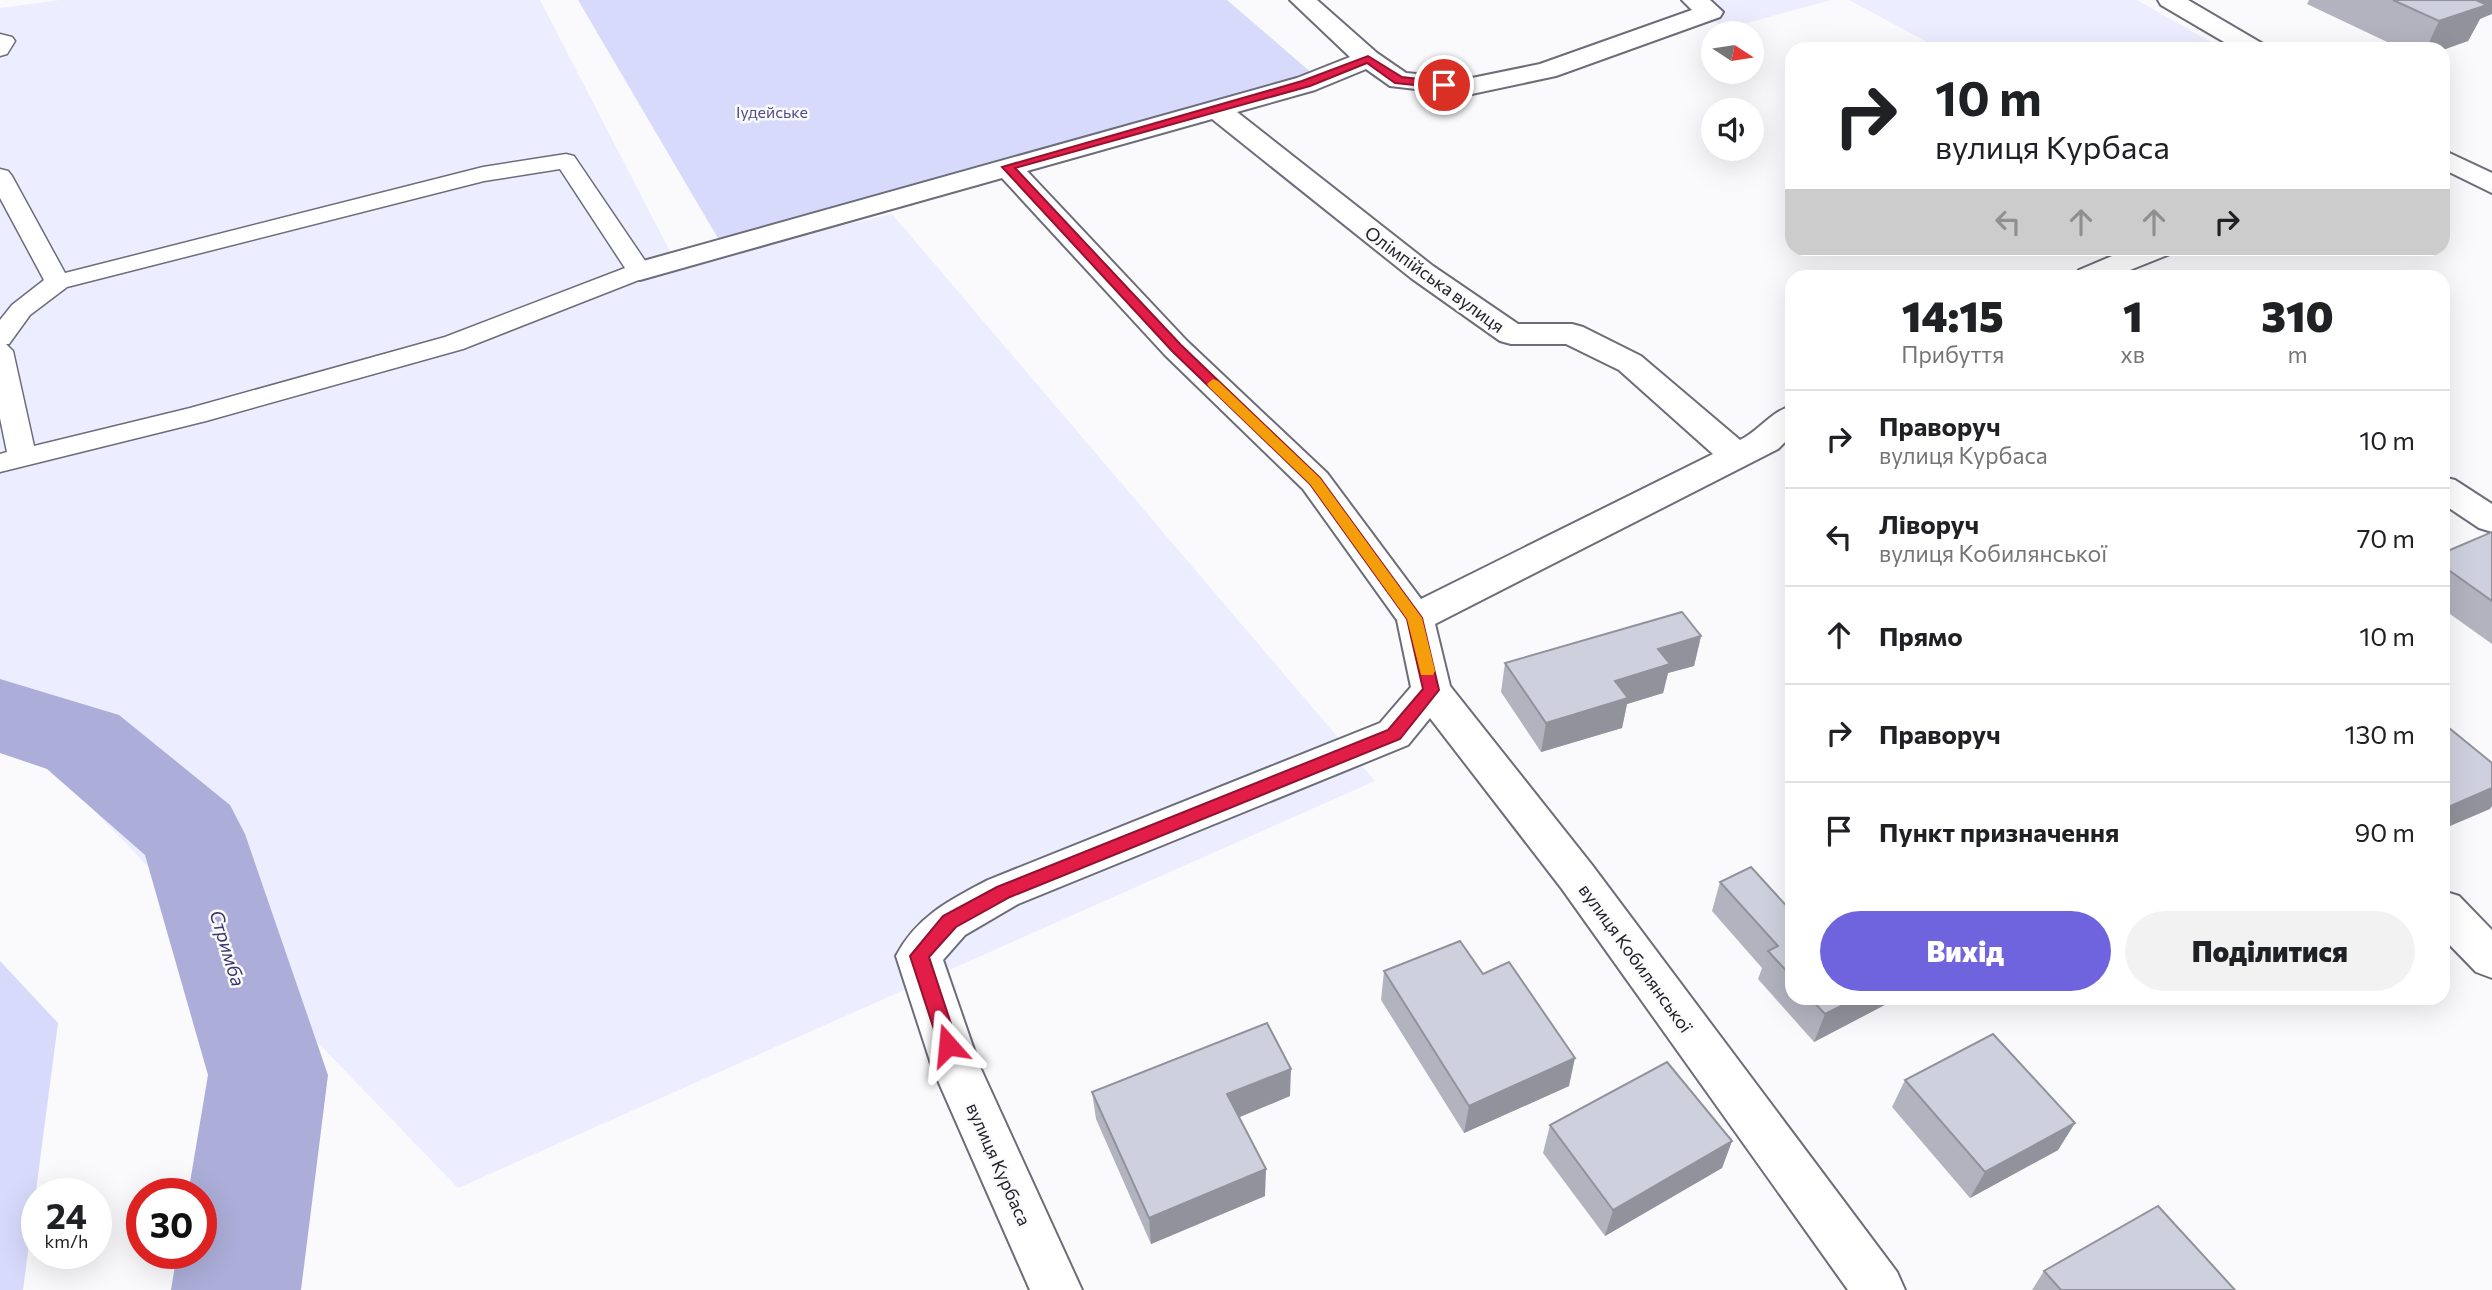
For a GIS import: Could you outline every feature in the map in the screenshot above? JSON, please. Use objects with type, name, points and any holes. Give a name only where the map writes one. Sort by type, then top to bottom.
[{"type":"street","points":[[1301,0],[1368,59],[1399,80],[1467,87],[1547,70],[1711,12],[1693,0]]},
{"type":"street","points":[[2169,0],[2242,42]]},
{"type":"street","points":[[640,271],[1306,84],[1368,59]]},
{"type":"street","name":"Олімпійська вулиця","points":[[1216,109],[1422,272],[1511,334],[1572,334],[1630,363],[1737,456]]},
{"type":"street","points":[[2450,162],[2492,184]]},
{"type":"street","points":[[1007,167],[1176,348],[1315,481],[1415,618],[1766,441],[1785,423]]},
{"type":"street","points":[[2116,270],[2143,256]]},
{"type":"street","points":[[2450,493],[2492,520]]},
{"type":"street","name":"вулиця Кобилянської","points":[[1415,618],[1431,690],[1577,877],[1879,1290]]},
{"type":"street","name":"вулиця Курбаса","points":[[1056,1290],[956,1067],[919,956],[949,922],[1003,892],[1394,734],[1431,690]]},
{"type":"street","points":[[2450,916],[2492,959]]},
{"type":"lane","points":[[0,40],[5,41],[0,50]]},
{"type":"lane","points":[[0,338],[21,310],[58,282],[482,174],[566,161],[640,271],[454,343],[196,415],[11,460],[0,351]]},
{"type":"lane","points":[[0,176],[58,282]]},
{"type":"shaded area","points":[[60,0],[540,0],[676,263],[892,214],[1375,781],[458,1188],[0,713],[0,8]]},
{"type":"shaded area","points":[[1686,0],[1831,0],[1754,21],[1714,21]]},
{"type":"shaded area","points":[[1849,0],[2137,0],[2211,42],[1927,42]]},
{"type":"green space","name":"Іудейське","points":[[578,0],[1227,0],[1321,81],[719,240]]},
{"type":"green space","points":[[0,961],[58,1023],[38,1178],[21,1178],[21,1269],[26,1269],[23,1290],[0,1290]]},
{"type":"building","points":[[2393,0],[2476,0],[2487,5],[2439,21]]},
{"type":"building","points":[[2492,532],[2492,601],[2450,571],[2450,550]]},
{"type":"building","points":[[1682,612],[1701,636],[1658,649],[1670,664],[1615,681],[1628,698],[1546,723],[1505,663]]},
{"type":"building","points":[[2450,729],[2492,763],[2492,788],[2450,806]]},
{"type":"building","points":[[1751,867],[1785,904],[1785,969],[1768,951],[1778,946],[1720,882]]},
{"type":"building","points":[[1460,941],[1483,974],[1509,962],[1575,1058],[1469,1106],[1384,971]]},
{"type":"building","points":[[1817,1005],[1843,1005],[1825,1014]]},
{"type":"building","points":[[1267,1023],[1291,1069],[1227,1094],[1266,1169],[1149,1218],[1092,1092]]},
{"type":"building","points":[[1993,1034],[2075,1123],[1985,1172],[1905,1080]]},
{"type":"building","points":[[1667,1062],[1732,1141],[1613,1210],[1550,1125]]},
{"type":"building","points":[[2158,1206],[2235,1290],[2061,1290],[2044,1271]]},
{"type":"waterway","name":"Стримба","points":[[0,716],[83,742],[192,834],[268,1075],[236,1290]]},
{"type":"slow traffic","points":[[1213,384],[1315,481],[1415,618],[1427,671]]},
{"type":"route","points":[[948,1045],[919,956],[949,922],[1003,892],[1394,734],[1431,690],[1415,618],[1315,481],[1176,348],[1007,167],[1306,84],[1368,59],[1399,80],[1444,85]]}]
